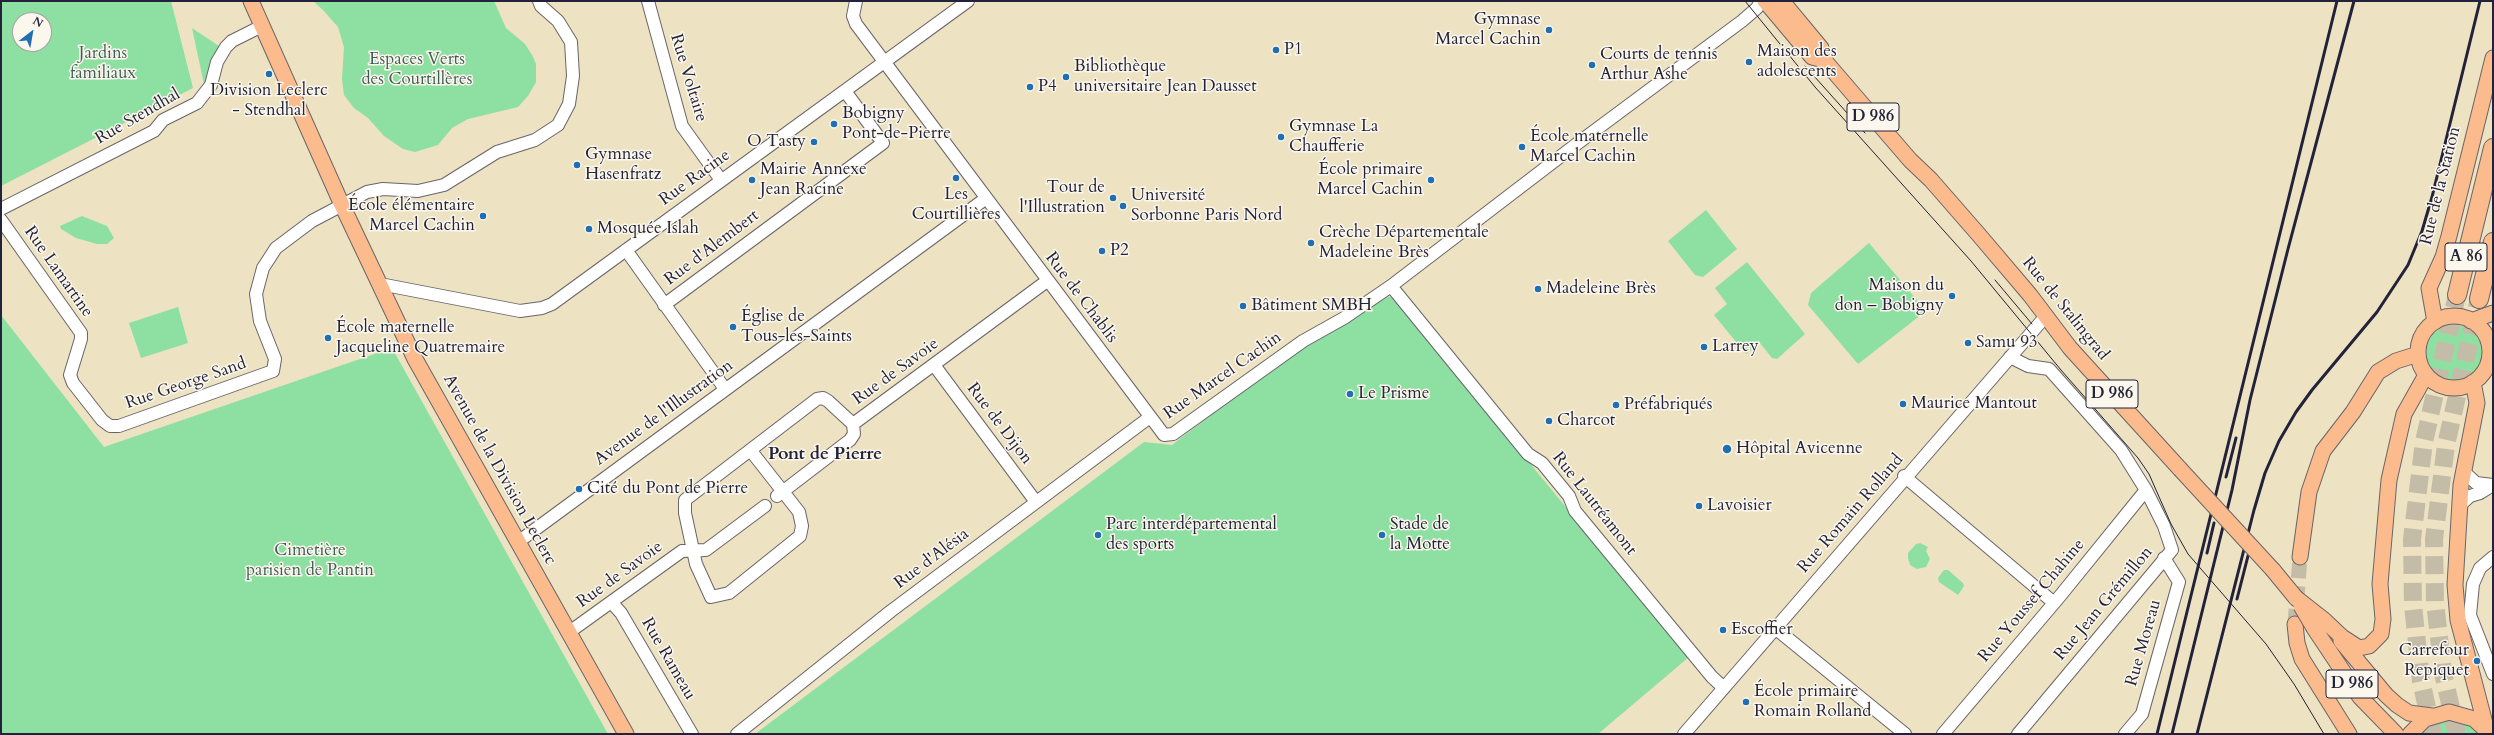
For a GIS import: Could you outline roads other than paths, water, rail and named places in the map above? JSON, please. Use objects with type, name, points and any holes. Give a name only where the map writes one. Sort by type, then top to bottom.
[{"type":"highway","name":"A 86","points":[[2457,294],[2493,148]]},
{"type":"highway","name":"A 86","points":[[2479,299],[2493,242]]},
{"type":"main road","name":"Avenue de la Division Leclerc","points":[[251,1],[342,205],[415,359],[568,634],[626,734]]},
{"type":"main road","name":"Rue de Stalingrad","points":[[1765,1],[1812,57],[1824,60]]},
{"type":"main road","name":"Rue de Stalingrad","points":[[1782,1],[1821,48],[1824,60],[1910,160],[1959,212],[2030,295],[2045,317],[2070,348],[2319,624],[2386,695],[2409,713],[2432,716]]},
{"type":"main road","name":"Rue de la Station","points":[[2435,322],[2429,288],[2447,243],[2493,58]]},
{"type":"main road","points":[[2471,321],[2493,313]]},
{"type":"main road","points":[[2453,317],[2471,321],[2490,332],[2489,358],[2484,372],[2466,386],[2448,388],[2432,381],[2426,376],[2420,366],[2418,354],[2422,336],[2435,322],[2453,317]]},
{"type":"main road","points":[[2300,557],[2309,492],[2324,452],[2353,412],[2378,372],[2396,361],[2418,354]]},
{"type":"main road","points":[[2319,624],[2359,648],[2372,644],[2382,634],[2384,619],[2380,584],[2389,480],[2404,414],[2426,376]]},
{"type":"main road","points":[[2473,382],[2478,403],[2464,472],[2459,506],[2455,585],[2458,620],[2488,732]]},
{"type":"main road","points":[[2295,624],[2297,643],[2302,659],[2349,734]]},
{"type":"main road","name":"Rue de Stalingrad","points":[[2319,624],[2360,697],[2396,734]]},
{"type":"main road","points":[[2410,734],[2419,723],[2432,716],[2449,712],[2466,715],[2474,719],[2488,732]]},
{"type":"street","points":[[342,205],[372,191],[383,189],[418,191],[444,185],[497,152],[535,140],[558,125],[569,104],[573,76],[571,42],[558,21],[541,6],[539,1]]},
{"type":"street","name":"Rue Voltaire","points":[[648,1],[682,126],[721,180]]},
{"type":"street","name":"Rue de Chablis","points":[[856,1],[853,16],[856,24],[985,199],[1150,417]]},
{"type":"street","name":"Rue Racine","points":[[380,284],[520,311],[542,308],[552,304],[968,1]]},
{"type":"street","name":"Rue Marcel Cachin","points":[[1150,417],[1164,435],[1173,434],[1303,341],[1344,318],[1391,286],[1582,140],[1742,21],[1757,8],[1761,1]]},
{"type":"street","name":"Rue Stendhal","points":[[1,209],[154,131],[163,120],[197,103],[211,86],[218,62],[226,47],[232,41],[262,26]]},
{"type":"street","name":"Rue d'Alembert","points":[[664,305],[884,143],[845,91]]},
{"type":"street","name":"Avenue de l'Illustration","points":[[518,542],[985,199]]},
{"type":"street","name":"Rue George Sand","points":[[110,426],[119,426],[273,371],[275,359],[260,321],[256,294],[263,268],[276,248],[296,232],[342,205]]},
{"type":"street","name":"Rue Lamartine","points":[[1,220],[81,333],[81,339],[70,375],[73,383],[102,420],[110,426]]},
{"type":"street","points":[[626,250],[725,389]]},
{"type":"street","name":"Rue de Savoie","points":[[780,494],[850,440],[854,434],[853,424],[1047,281]]},
{"type":"street","name":"Rue Lautréamont","points":[[1391,286],[1528,454],[1542,463],[1569,496],[1575,511],[1712,677],[1724,688]]},
{"type":"street","name":"Rue Romain Rolland","points":[[1684,734],[1904,476],[2045,317]]},
{"type":"street","name":"Rue Jean Grémillon","points":[[2010,357],[2028,366],[2049,369],[2121,450],[2146,490],[2164,526],[2172,550],[2018,734]]},
{"type":"street","name":"Rue de Dijon","points":[[934,365],[1036,502]]},
{"type":"street","points":[[751,451],[780,494],[799,512],[802,526],[800,536],[729,593],[717,597],[711,597],[696,564],[685,513],[685,500],[817,399],[823,398],[828,401],[853,424]]},
{"type":"street","name":"Rue d'Alésia","points":[[738,734],[891,611],[1150,417]]},
{"type":"street","points":[[2464,472],[2476,483],[2493,485]]},
{"type":"street","points":[[1904,476],[2053,602]]},
{"type":"street","points":[[2459,506],[2470,496],[2480,493],[2493,485]]},
{"type":"street","name":"Rue Youssef Chahine","points":[[1944,734],[2053,602],[2060,596],[2146,490]]},
{"type":"street","name":"Rue de Savoie","points":[[568,634],[682,551],[706,550],[765,506]]},
{"type":"street","points":[[2493,557],[2480,568],[2473,584],[2470,615],[2493,674]]},
{"type":"street","name":"Rue Moreau","points":[[2125,734],[2142,714],[2179,582],[2164,558]]},
{"type":"street","name":"Rue Rameau","points":[[612,603],[621,613],[692,734]]},
{"type":"street","points":[[1775,628],[1905,734]]},
{"type":"tunnel","points":[[2433,734],[2421,681],[2413,605],[2412,539],[2424,442],[2457,295]]},
{"type":"tunnel","points":[[2457,734],[2443,673],[2435,602],[2434,539],[2446,445],[2479,299]]},
{"type":"tunnel","points":[[2295,624],[2300,557]]},
{"type":"tram line","points":[[1745,1],[1815,87],[1971,261],[2061,370],[2138,458],[2149,474],[2171,524],[2188,554],[2266,644],[2294,684],[2324,734]]},
{"type":"tram line","points":[[1805,66],[1865,133]]},
{"type":"tram line","points":[[1995,280],[2032,324]]},
{"type":"railway","points":[[2157,734],[2337,1]]},
{"type":"railway","points":[[2172,734],[2232,490],[2250,400],[2288,249],[2354,1]]},
{"type":"railway","points":[[2197,734],[2254,510],[2265,473],[2279,441],[2296,412],[2312,390],[2377,312],[2408,265],[2422,231],[2432,197],[2480,1]]},
{"type":"railway","points":[[2226,477],[2236,438]]},
{"type":"railway","points":[[2207,553],[2214,523]]},
{"type":"railway","points":[[2237,599],[2249,552]]},
{"type":"place","name":"Gymnase Marcel Cachin","points":[[1549,30]]},
{"type":"place","name":"P1","points":[[1276,50]]},
{"type":"place","name":"Maison des adolescents","points":[[1749,62]]},
{"type":"place","name":"Courts de tennis Arthur Ashe","points":[[1592,65]]},
{"type":"place","name":"Division Leclerc - Stendhal","points":[[269,74]]},
{"type":"place","name":"Bibliothèque universitaire Jean Dausset","points":[[1066,77]]},
{"type":"place","name":"P4","points":[[1030,87]]},
{"type":"place","name":"Bobigny Pont-de-Pierre","points":[[834,124]]},
{"type":"place","name":"Gymnase La Chaufferie","points":[[1281,137]]},
{"type":"place","name":"O Tasty","points":[[814,142]]},
{"type":"place","name":"École maternelle Marcel Cachin","points":[[1522,147]]},
{"type":"place","name":"Gymnase Hasenfratz","points":[[577,165]]},
{"type":"place","name":"Les Courtillières","points":[[956,178]]},
{"type":"place","name":"Mairie Annexe Jean Racine","points":[[752,180]]},
{"type":"place","name":"École primaire Marcel Cachin","points":[[1431,180]]},
{"type":"place","name":"Tour de l'Illustration","points":[[1113,198]]},
{"type":"place","name":"Université Sorbonne Paris Nord","points":[[1123,206]]},
{"type":"place","name":"École élémentaire Marcel Cachin","points":[[483,216]]},
{"type":"place","name":"Mosquée Islah","points":[[589,229]]},
{"type":"place","name":"Crèche Départementale Madeleine Brès","points":[[1311,243]]},
{"type":"place","name":"P2","points":[[1102,251]]},
{"type":"place","name":"Madeleine Brès","points":[[1538,289]]},
{"type":"place","name":"Maison du don – Bobigny","points":[[1952,296]]},
{"type":"place","name":"Bâtiment SMBH","points":[[1243,306]]},
{"type":"place","name":"Église de Tous-les-Saints","points":[[733,327]]},
{"type":"place","name":"École maternelle Jacqueline Quatremaire","points":[[328,338]]},
{"type":"place","name":"Samu 93","points":[[1968,343]]},
{"type":"place","name":"Larrey","points":[[1704,347]]},
{"type":"place","name":"Le Prisme","points":[[1350,394]]},
{"type":"place","name":"Maurice Mantout","points":[[1903,404]]},
{"type":"place","name":"Préfabriqués","points":[[1616,405]]},
{"type":"place","name":"Charcot","points":[[1549,421]]},
{"type":"place","name":"Hôpital Avicenne","points":[[1727,449]]},
{"type":"place","name":"Cité du Pont de Pierre","points":[[579,489]]},
{"type":"place","name":"Lavoisier","points":[[1699,506]]},
{"type":"place","name":"Parc interdépartemental des sports","points":[[1098,535]]},
{"type":"place","name":"Stade de la Motte","points":[[1382,535]]},
{"type":"place","name":"Escoffier","points":[[1723,630]]},
{"type":"place","name":"Carrefour Repiquet","points":[[2477,661]]},
{"type":"place","name":"École primaire Romain Rolland","points":[[1746,702]]},
{"type":"district","name":"Pont de Pierre","points":[[825,455]]},
{"type":"park label","name":"Jardins familiaux","points":[[103,64]]},
{"type":"park label","name":"Espaces Verts des Courtillères","points":[[417,70]]},
{"type":"park label","name":"Cimetière parisien de Pantin","points":[[310,561]]}]
